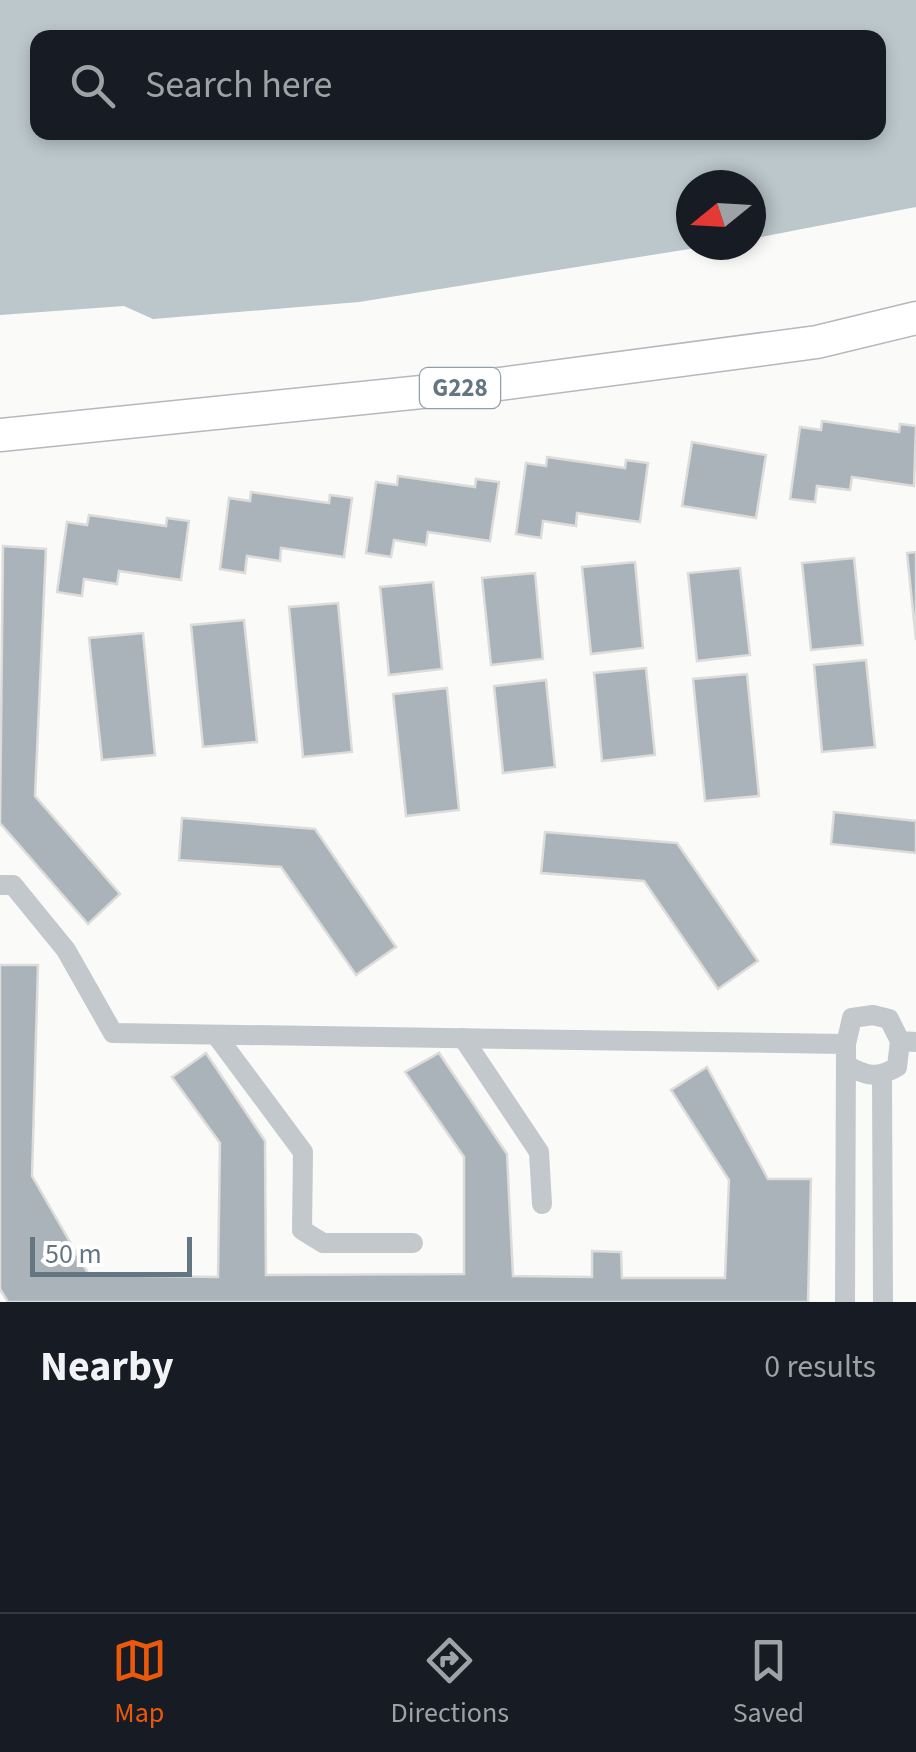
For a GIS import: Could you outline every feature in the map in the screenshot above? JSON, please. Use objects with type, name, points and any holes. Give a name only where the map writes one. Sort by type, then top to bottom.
[{"type":"highway","name":"G228","points":[[0,435],[520,382],[817,342],[916,318]]},
{"type":"street","points":[[0,885],[13,885],[66,950],[113,1034],[463,1038],[846,1054],[864,1075],[882,1076],[897,1067],[908,1042],[889,1019],[873,1014],[852,1018],[846,1054],[845,1302]]},
{"type":"street","points":[[216,1035],[302,1152],[302,1230],[323,1243],[412,1243]]},
{"type":"street","points":[[463,1038],[539,1152],[542,1204]]},
{"type":"street","points":[[882,1076],[883,1302]]},
{"type":"shaded area","points":[[0,0],[916,0],[916,207],[766,236],[766,170],[676,170],[676,251],[359,302],[153,319],[124,306],[0,315]]},
{"type":"building","points":[[822,421],[899,432],[900,424],[916,426],[914,486],[852,477],[850,490],[817,486],[815,502],[790,499],[800,427],[821,430]]},
{"type":"building","points":[[692,442],[766,455],[756,518],[682,506]]},
{"type":"building","points":[[547,457],[625,468],[626,460],[648,463],[640,522],[577,513],[576,526],[543,521],[541,538],[516,534],[526,463],[546,466]]},
{"type":"building","points":[[398,476],[475,487],[476,479],[499,482],[490,541],[428,532],[426,545],[394,540],[391,557],[366,553],[376,482],[397,485]]},
{"type":"building","points":[[251,492],[329,503],[330,495],[352,498],[344,557],[281,548],[280,561],[247,556],[245,573],[220,569],[229,498],[250,501]]},
{"type":"building","points":[[89,515],[166,526],[167,518],[189,521],[181,580],[119,571],[117,584],[84,579],[82,596],[57,592],[67,522],[87,525]]},
{"type":"building","points":[[3,546],[46,549],[35,796],[120,894],[88,924],[0,823]]},
{"type":"building","points":[[916,552],[916,640],[907,553]]},
{"type":"building","points":[[854,558],[863,645],[811,650],[802,563]]},
{"type":"building","points":[[635,562],[643,648],[591,654],[582,567]]},
{"type":"building","points":[[740,568],[750,655],[697,661],[688,573]]},
{"type":"building","points":[[535,573],[543,659],[491,665],[482,578]]},
{"type":"building","points":[[433,582],[442,669],[389,675],[380,587]]},
{"type":"building","points":[[338,603],[352,752],[303,757],[289,607]]},
{"type":"building","points":[[244,620],[257,742],[203,747],[191,625]]},
{"type":"building","points":[[143,633],[155,755],[102,760],[89,638]]},
{"type":"building","points":[[866,660],[875,747],[822,752],[814,665]]},
{"type":"building","points":[[646,668],[655,755],[602,761],[594,673]]},
{"type":"building","points":[[747,674],[759,796],[705,801],[693,679]]},
{"type":"building","points":[[546,680],[555,767],[503,773],[494,686]]},
{"type":"building","points":[[447,688],[459,810],[406,816],[393,694]]},
{"type":"building","points":[[834,812],[916,821],[916,853],[831,844]]},
{"type":"building","points":[[182,818],[315,829],[396,947],[356,975],[281,867],[179,860]]},
{"type":"building","points":[[545,832],[677,843],[758,961],[718,989],[644,881],[541,873]]},
{"type":"building","points":[[0,965],[38,965],[32,1176],[89,1275],[218,1277],[220,1143],[172,1077],[206,1053],[265,1141],[266,1275],[464,1274],[464,1157],[405,1072],[439,1053],[507,1154],[513,1276],[592,1277],[592,1251],[621,1252],[622,1278],[725,1278],[729,1180],[671,1090],[707,1067],[768,1179],[811,1179],[808,1302],[8,1302],[0,1289]]}]
